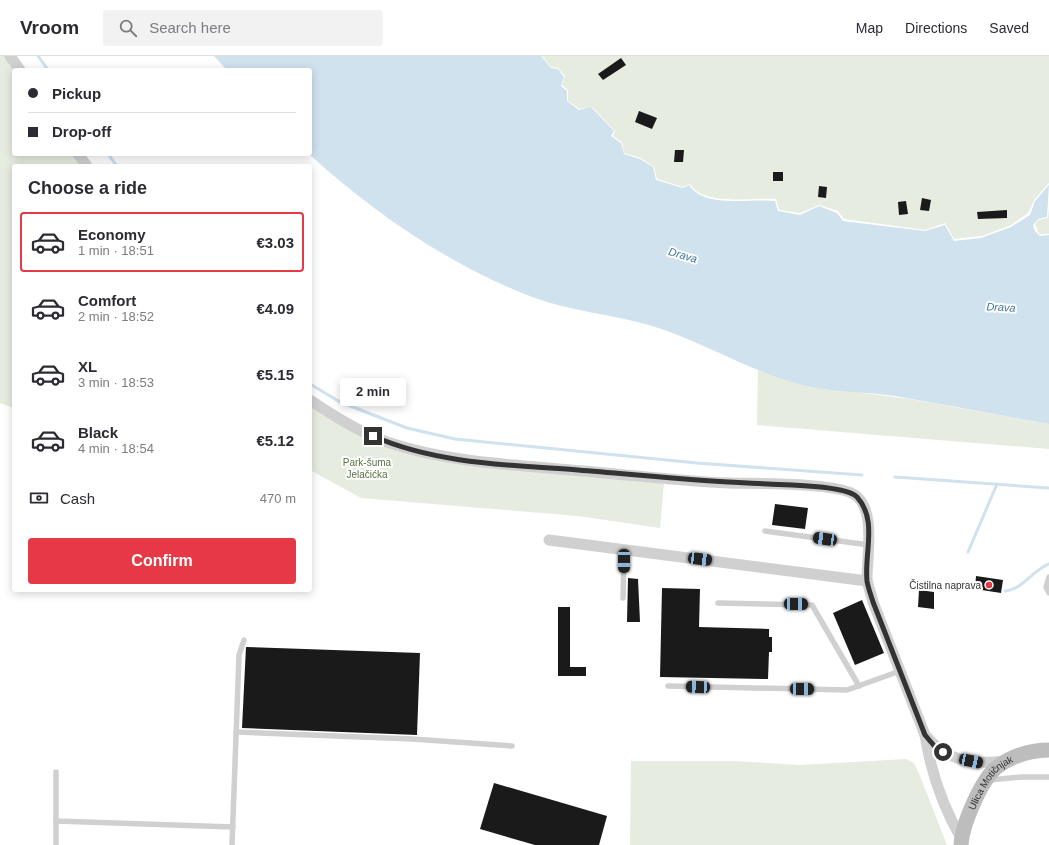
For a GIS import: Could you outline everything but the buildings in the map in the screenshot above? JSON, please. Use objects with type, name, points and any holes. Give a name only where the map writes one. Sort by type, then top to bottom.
[{"type":"main road","name":"Ulica Motičnjak","points":[[961,841],[973,806],[987,780],[996,768],[1025,753],[1049,750]]},
{"type":"street","points":[[10,56],[19,68]]},
{"type":"street","points":[[312,401],[336,418],[386,442],[450,457],[503,464],[720,482],[820,486],[845,491],[855,495],[863,505],[868,519],[869,545],[867,581],[882,627],[925,735],[930,766],[949,817],[961,841]]},
{"type":"street","points":[[549,540],[867,581]]},
{"type":"street","points":[[925,735],[936,748],[950,756],[982,763],[1009,760]]},
{"type":"lane","points":[[765,531],[869,545]]},
{"type":"lane","points":[[624,549],[624,598]]},
{"type":"lane","points":[[1049,577],[1046,587],[1049,593]]},
{"type":"lane","points":[[718,603],[812,605],[859,686]]},
{"type":"lane","points":[[232,845],[239,655],[244,640]]},
{"type":"lane","points":[[668,686],[847,690],[900,671]]},
{"type":"lane","points":[[236,732],[412,739],[512,746]]},
{"type":"lane","points":[[56,772],[56,845]]},
{"type":"lane","points":[[987,780],[1022,777],[1049,777]]},
{"type":"lane","points":[[56,821],[233,826]]},
{"type":"green space","points":[[0,56],[9,56],[13,68],[12,68],[12,156],[78,156],[84,164],[12,164],[12,407],[0,403]]},
{"type":"green space","points":[[542,56],[1049,56],[1049,183],[1035,199],[1028,213],[1011,225],[982,236],[954,239],[945,223],[925,230],[844,219],[838,211],[819,205],[800,213],[779,210],[776,199],[730,199],[706,196],[697,191],[690,184],[683,187],[657,179],[654,167],[641,158],[624,153],[622,142],[613,136],[615,131],[592,107],[580,109],[568,101],[568,90],[562,85],[565,76],[558,68],[551,67]]},
{"type":"green space","points":[[1049,206],[1049,234],[1039,234],[1035,224],[1038,220],[1048,218]]},
{"type":"green space","points":[[758,370],[832,389],[910,399],[1049,424],[1049,449],[757,425]]},
{"type":"green space","name":"Park-šuma Jelačićka","points":[[312,405],[389,445],[664,482],[660,528],[578,516],[361,498],[312,471]]},
{"type":"green space","points":[[906,759],[914,763],[947,845],[630,845],[631,761],[733,761],[801,765]]},
{"type":"water","name":"Drava","points":[[214,56],[541,56],[551,68],[558,69],[564,77],[561,86],[567,91],[567,101],[579,110],[591,107],[614,131],[611,136],[621,143],[624,154],[640,159],[653,167],[656,180],[683,188],[689,185],[696,192],[717,200],[775,201],[778,211],[800,215],[819,206],[837,213],[843,221],[925,231],[945,225],[954,241],[981,238],[1011,227],[1030,215],[1035,201],[1049,185],[1047,217],[1038,219],[1033,225],[1035,231],[1040,236],[1049,235],[1049,424],[895,396],[828,390],[807,386],[766,373],[689,339],[649,325],[546,302],[501,284],[442,253],[414,236],[360,197],[311,156],[312,68],[225,68]]},
{"type":"waterway","points":[[38,56],[47,68]]},
{"type":"waterway","points":[[110,156],[116,164]]},
{"type":"waterway","points":[[312,385],[340,402],[407,428],[455,439],[697,463],[862,475]]},
{"type":"waterway","points":[[895,477],[1049,488]]},
{"type":"waterway","points":[[968,552],[997,484]]},
{"type":"waterway","points":[[1005,591],[1011,590],[1022,584],[1049,564]]},
{"type":"place","name":"Čistilna naprava","points":[[989,585]]},
{"type":"route","points":[[373,436],[386,442],[424,452],[495,463],[720,482],[820,486],[845,491],[855,495],[863,505],[868,519],[869,545],[867,581],[873,602],[925,735],[936,748],[943,752]]}]
